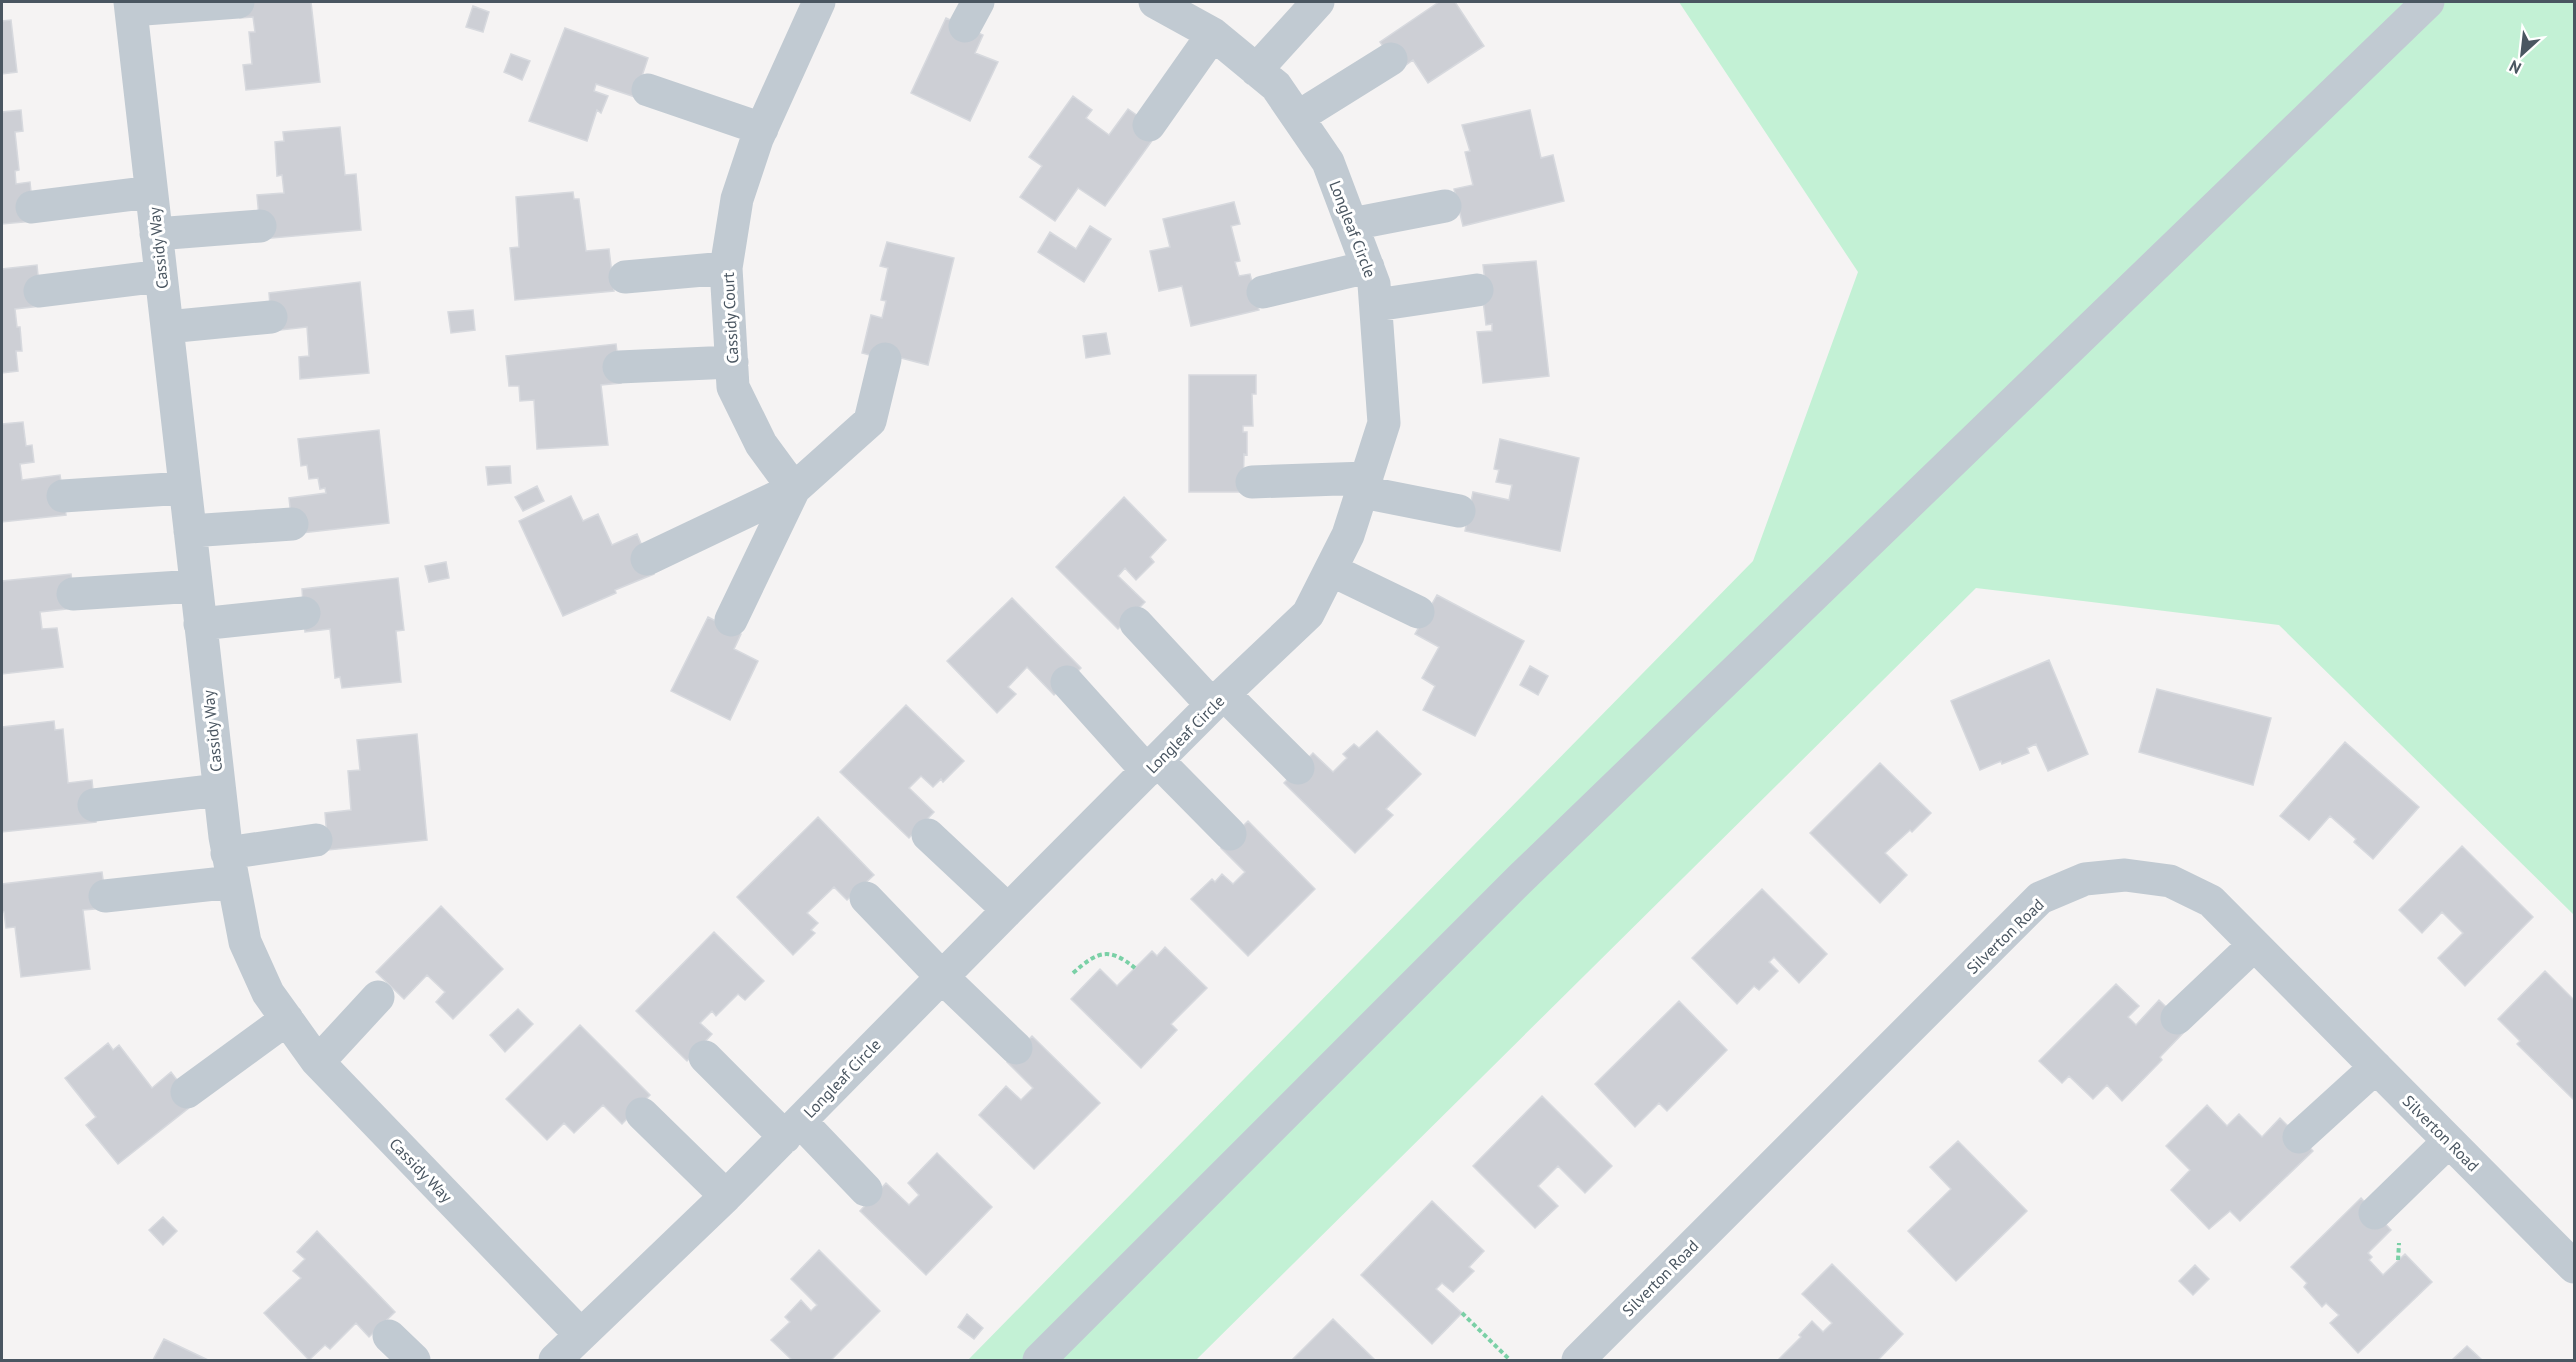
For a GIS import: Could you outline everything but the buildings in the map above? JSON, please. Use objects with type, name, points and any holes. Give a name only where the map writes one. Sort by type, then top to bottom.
[{"type":"street","points":[[130,6],[238,2]]},
{"type":"street","name":"Longleaf Circle","points":[[555,1360],[726,1196],[1218,700],[1308,614],[1348,535],[1384,423],[1374,284],[1368,267],[1328,162],[1276,86],[1213,34],[1155,2]]},
{"type":"street","points":[[1256,70],[1318,2]]},
{"type":"street","points":[[1039,1360],[1521,878],[2428,2]]},
{"type":"street","name":"Cassidy Court","points":[[794,489],[761,444],[733,387],[726,268],[737,199],[762,129],[816,3]]},
{"type":"street","name":"Cassidy Way","points":[[130,6],[219,790],[230,867],[245,942],[268,993],[318,1062],[581,1335]]},
{"type":"street","points":[[1149,125],[1213,34]]},
{"type":"street","points":[[1298,117],[1391,59]]},
{"type":"street","points":[[648,90],[762,129]]},
{"type":"street","points":[[32,207],[152,192]]},
{"type":"street","points":[[1352,224],[1445,206]]},
{"type":"street","points":[[156,234],[260,226]]},
{"type":"street","points":[[1263,292],[1368,267]]},
{"type":"street","points":[[625,277],[726,268]]},
{"type":"street","points":[[40,291],[161,276]]},
{"type":"street","points":[[1376,305],[1477,290]]},
{"type":"street","points":[[167,327],[271,317]]},
{"type":"street","points":[[648,559],[794,489],[870,421],[885,359]]},
{"type":"street","points":[[619,367],[732,362]]},
{"type":"street","points":[[1252,482],[1365,485],[1459,511]]},
{"type":"street","points":[[63,496],[185,488]]},
{"type":"street","points":[[731,620],[794,489]]},
{"type":"street","points":[[190,531],[292,524]]},
{"type":"street","points":[[1330,570],[1418,612]]},
{"type":"street","points":[[73,594],[196,586]]},
{"type":"street","points":[[200,624],[304,613]]},
{"type":"street","points":[[1136,623],[1218,700],[1298,768]]},
{"type":"street","points":[[1067,682],[1152,766],[1230,834]]},
{"type":"street","points":[[94,805],[219,790]]},
{"type":"street","points":[[927,835],[1008,910]]},
{"type":"street","points":[[105,896],[230,867],[316,840]]},
{"type":"street","name":"Silverton Road","points":[[1578,1360],[2040,898],[2085,879],[2126,875],[2170,881],[2211,902],[2574,1267]]},
{"type":"street","points":[[866,898],[942,977],[1016,1048]]},
{"type":"street","points":[[2177,1018],[2254,945]]},
{"type":"street","points":[[318,1062],[378,997]]},
{"type":"street","points":[[187,1092],[287,1019]]},
{"type":"street","points":[[705,1057],[866,1190]]},
{"type":"street","points":[[2299,1137],[2376,1067]]},
{"type":"street","points":[[642,1114],[726,1196]]},
{"type":"street","points":[[2375,1213],[2449,1141]]},
{"type":"street","points":[[389,1336],[414,1360]]},
{"type":"path","points":[[1073,973],[1092,956],[1103,955],[1121,957],[1135,968]]},
{"type":"path","points":[[1462,1313],[1510,1360]]},
{"type":"green space","points":[[1679,2],[2574,2],[2574,915],[2279,625],[1976,588],[1196,1360],[968,1360],[1753,561],[1858,272]]}]
